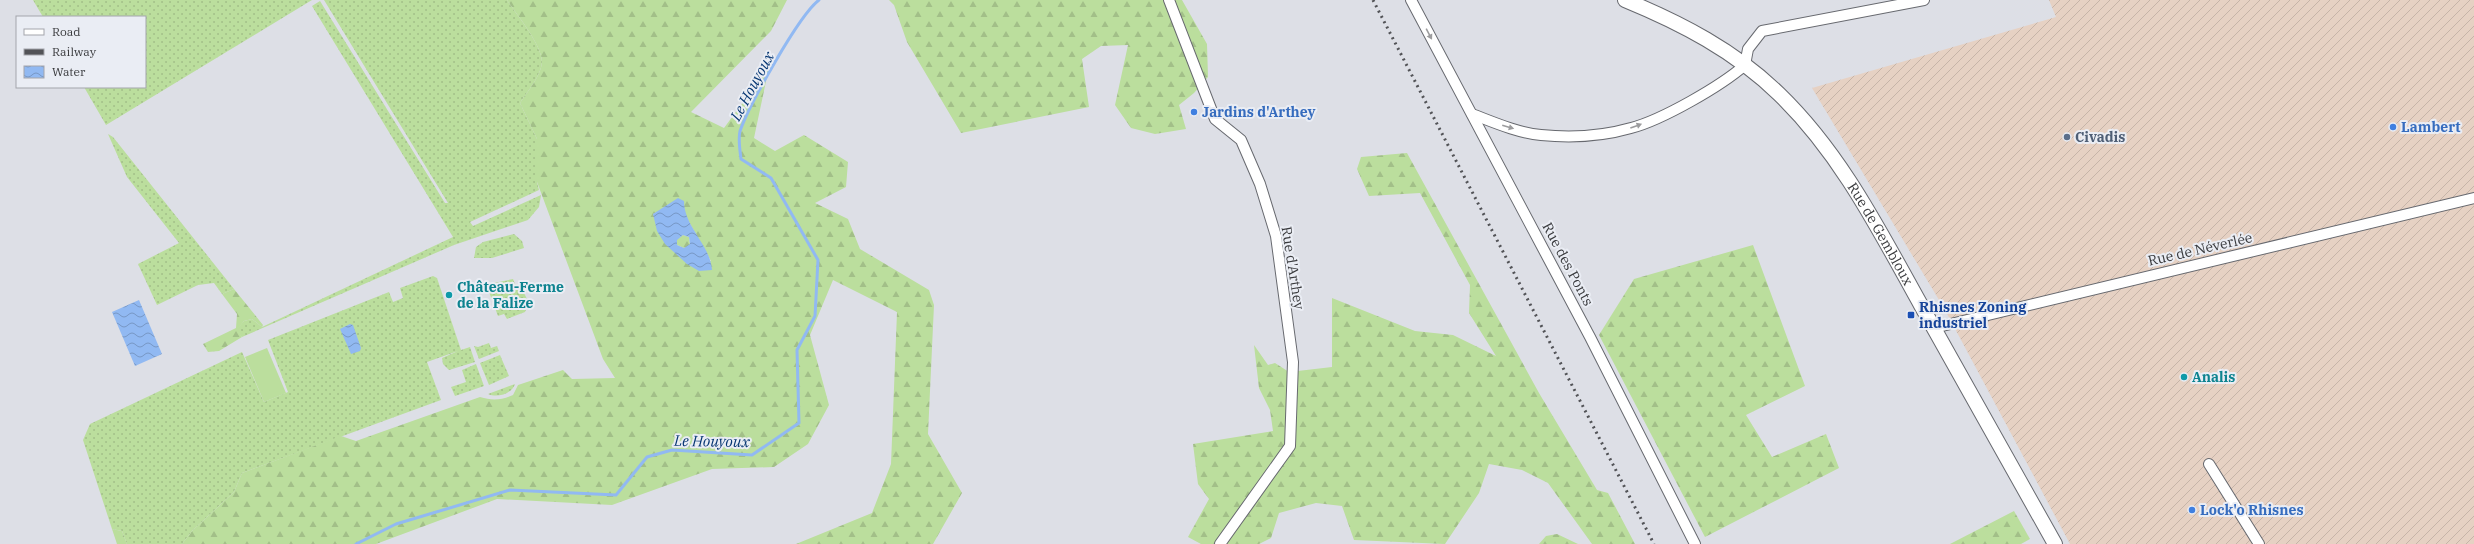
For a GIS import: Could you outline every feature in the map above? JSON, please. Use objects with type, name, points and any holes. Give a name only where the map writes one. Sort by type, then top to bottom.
[{"type":"main road","name":"Rue de Gembloux","points":[[1625,0],[1674,20],[1721,48],[1745,65],[1778,93],[1806,122],[1845,174],[1934,328],[2055,544]]},
{"type":"street","name":"Rue d'Arthey","points":[[1169,0],[1215,119],[1241,140],[1260,184],[1276,236],[1293,362],[1290,446],[1220,544]]},
{"type":"street","name":"Rue des Ponts","points":[[1411,0],[1590,337],[1695,544]]},
{"type":"street","points":[[1472,114],[1540,135],[1578,136],[1631,128],[1687,103],[1745,65],[1748,49],[1762,30],[1924,0]]},
{"type":"street","name":"Rue de Néverlée","points":[[1934,328],[2474,198]]},
{"type":"street","points":[[2209,464],[2259,544]]},
{"type":"shaded area","points":[[2049,0],[2474,0],[2474,544],[2070,544],[1945,310],[1812,88],[2056,17]]},
{"type":"green space","points":[[33,0],[312,0],[106,125],[85,88],[146,88],[146,16],[42,16]]},
{"type":"green space","points":[[324,0],[507,0],[534,39],[541,55],[542,62],[539,73],[520,103],[537,139],[537,182],[539,190],[470,222],[473,226],[541,195],[539,207],[528,220],[454,245],[242,337],[236,330],[244,321],[252,319],[262,327],[453,237],[312,6],[320,1],[445,203],[448,203]]},
{"type":"green space","points":[[507,0],[787,0],[771,31],[691,112],[724,128],[769,67],[754,138],[775,151],[804,135],[848,162],[846,187],[815,203],[848,219],[860,249],[929,290],[934,305],[928,434],[962,493],[933,544],[796,544],[872,513],[891,464],[897,312],[833,280],[810,335],[829,405],[808,444],[774,467],[712,469],[612,505],[497,499],[376,544],[182,544],[192,531],[234,492],[242,473],[341,436],[356,441],[480,397],[501,399],[509,397],[513,395],[518,385],[563,370],[572,379],[615,378],[603,359],[537,182],[537,139],[520,103],[539,73],[542,62],[541,55],[534,39]],"holes":[[[684,201],[684,213],[711,261],[687,264],[653,214]]]},
{"type":"green space","points":[[889,0],[1182,0],[1207,44],[1208,77],[1194,93],[1179,105],[1186,129],[1155,134],[1131,128],[1115,105],[1128,45],[1101,46],[1082,59],[1089,107],[961,133],[907,42],[894,5]]},
{"type":"green space","points":[[108,134],[113,137],[234,289],[222,294],[214,283],[198,285],[157,305],[138,264],[179,243],[127,177]]},
{"type":"green space","points":[[1407,153],[1539,393],[1597,490],[1608,493],[1635,544],[1592,544],[1548,483],[1522,470],[1489,464],[1479,493],[1445,544],[1354,540],[1342,506],[1316,503],[1279,513],[1271,538],[1259,544],[1201,544],[1188,537],[1209,499],[1198,484],[1193,444],[1273,431],[1270,410],[1259,388],[1254,345],[1268,365],[1275,363],[1289,372],[1332,367],[1332,298],[1415,331],[1453,335],[1496,356],[1469,313],[1470,285],[1420,193],[1369,196],[1357,169],[1361,157]]},
{"type":"green space","points":[[514,234],[522,241],[524,248],[492,258],[474,258],[476,247],[483,242]]},
{"type":"green space","points":[[683,235],[689,237],[690,245],[684,248],[677,245],[677,239]]},
{"type":"green space","points":[[1753,245],[1805,386],[1746,415],[1772,457],[1826,434],[1839,468],[1705,537],[1599,335],[1634,279]]},
{"type":"green space","points":[[433,276],[437,278],[461,350],[470,347],[475,362],[449,370],[443,364],[442,358],[458,351],[427,362],[441,400],[242,473],[234,492],[192,531],[182,544],[127,544],[122,531],[112,529],[83,440],[90,424],[242,352],[264,402],[288,392],[268,340],[389,292],[393,302],[403,298],[400,288]]},
{"type":"green space","points":[[513,279],[515,284],[520,285],[529,303],[525,312],[507,319],[504,314],[498,316],[489,292],[493,289],[494,283]]},
{"type":"green space","points":[[234,289],[263,325],[262,327],[252,319],[244,321],[237,330],[242,337],[219,351],[208,352],[203,344],[236,328],[237,314],[222,294]]},
{"type":"green space","points":[[489,343],[491,348],[497,346],[499,351],[479,359],[474,346],[478,347]]},
{"type":"green space","points":[[267,348],[286,393],[264,402],[245,357]]},
{"type":"green space","points":[[500,355],[509,376],[489,385],[480,363]]},
{"type":"green space","points":[[476,364],[484,386],[455,396],[451,387],[466,382],[462,370]]},
{"type":"green space","points":[[515,384],[508,393],[496,396],[488,394]]},
{"type":"green space","points":[[2014,511],[2030,539],[2021,544],[1950,544]]},
{"type":"green space","points":[[112,529],[122,531],[127,544],[117,544]]},
{"type":"green space","points":[[1557,534],[1578,544],[1539,544],[1546,536]]},
{"type":"water","points":[[678,198],[684,201],[688,219],[707,252],[712,270],[699,271],[687,264],[665,244],[657,231],[653,214]],"holes":[[[683,235],[689,237],[690,244],[684,248],[677,245],[677,240]]]},
{"type":"water","points":[[139,300],[162,354],[135,366],[112,312]]},
{"type":"water","points":[[350,324],[353,325],[361,348],[360,351],[351,354],[340,329]]},
{"type":"waterway","name":"Le Houyoux","points":[[356,544],[396,524],[510,490],[616,495],[647,457],[672,450],[752,455],[799,423],[797,350],[815,316],[818,260],[771,178],[741,159],[739,138],[745,119],[775,61],[799,23],[819,0]]},
{"type":"railway","points":[[1373,0],[1654,544]]},
{"type":"place","name":"Jardins d'Arthey","points":[[1194,112]]},
{"type":"place","name":"Lambert","points":[[2393,127]]},
{"type":"place","name":"Civadis","points":[[2067,137]]},
{"type":"place","name":"Château-Ferme de la Falize","points":[[449,295]]},
{"type":"place","name":"Rhisnes Zoning industriel","points":[[1911,315]]},
{"type":"place","name":"Analis","points":[[2184,377]]},
{"type":"place","name":"Lock'o Rhisnes","points":[[2192,510]]}]
